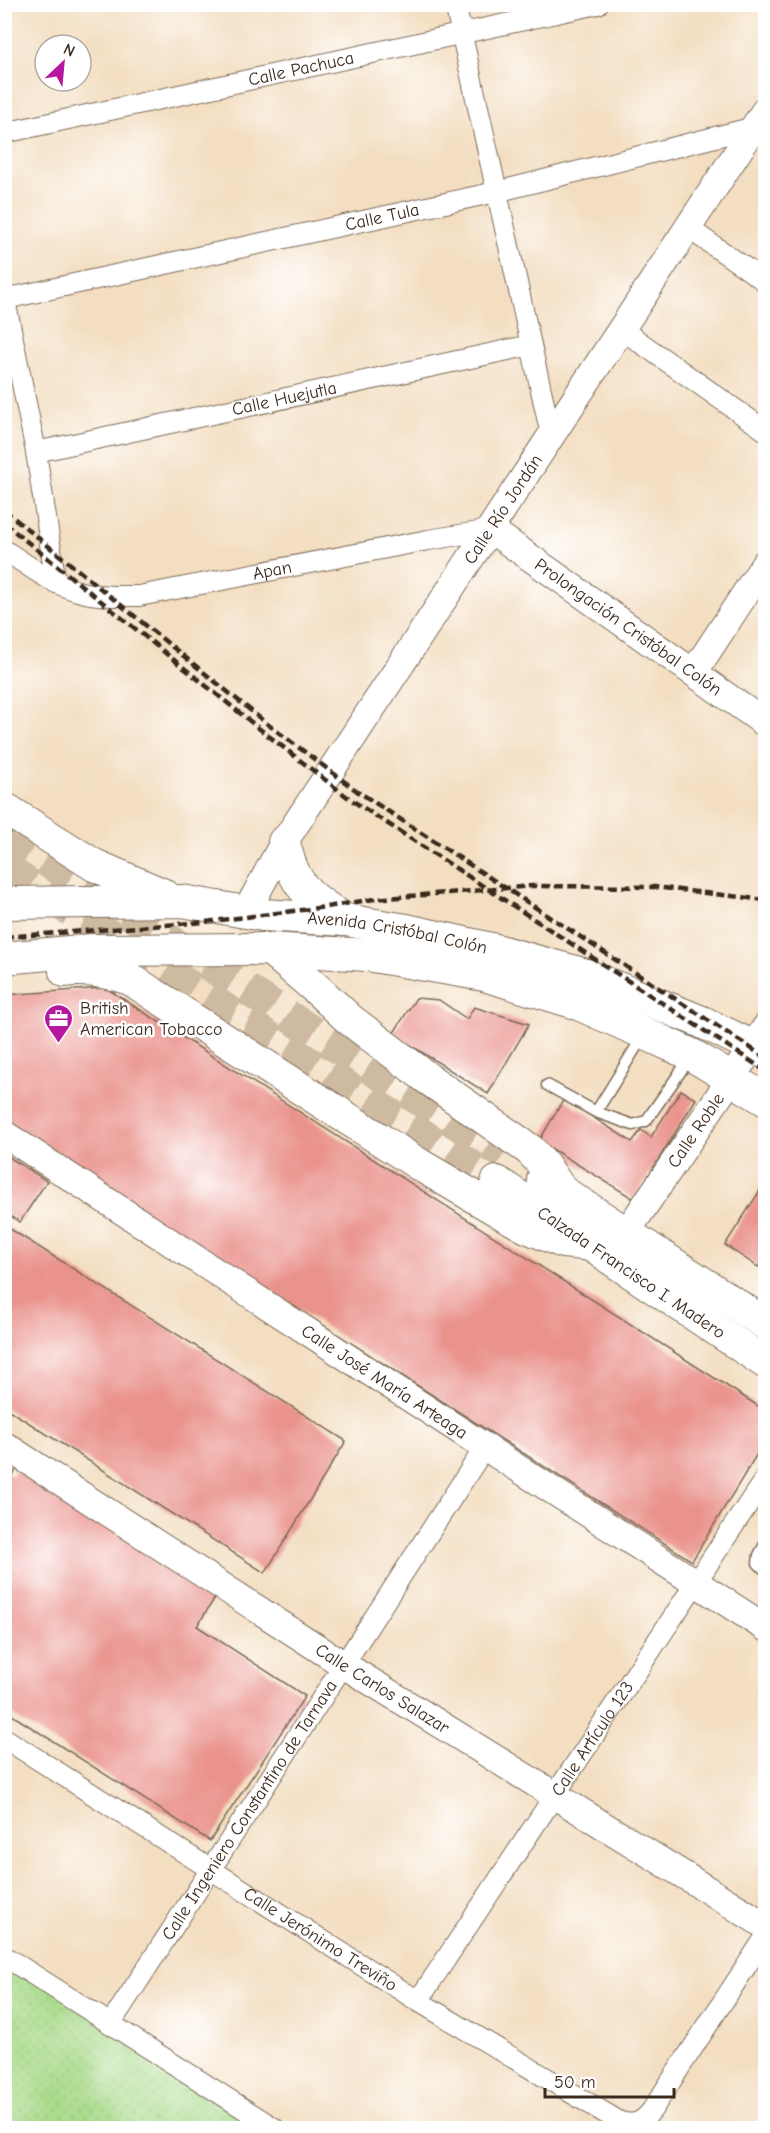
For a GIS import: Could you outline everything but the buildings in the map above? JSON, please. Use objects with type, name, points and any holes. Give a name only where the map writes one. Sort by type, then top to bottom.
[{"type":"main road","points":[[4,808],[94,865],[182,902]]},
{"type":"main road","points":[[284,842],[295,878],[310,895],[345,920]]},
{"type":"main road","name":"Avenida Cristóbal Colón","points":[[8,903],[182,902],[263,915],[345,920],[407,930],[488,962],[576,1004],[645,1033],[732,1078],[765,1100]]},
{"type":"main road","points":[[270,949],[348,1019],[530,1150],[544,1165],[561,1190]]},
{"type":"main road","name":"Avenida Cristóbal Colón","points":[[4,958],[92,950],[270,949],[488,962],[586,975],[702,1022],[761,1042]]},
{"type":"main road","points":[[4,979],[81,969],[108,972],[130,979],[420,1165],[498,1211],[527,1227],[563,1242],[593,1245]]},
{"type":"main road","name":"Calzada Francisco I. Madero","points":[[765,1324],[561,1190],[501,1168],[593,1245],[765,1362]]},
{"type":"street","points":[[455,4],[551,435]]},
{"type":"street","name":"Calle Pachuca","points":[[4,133],[598,4]]},
{"type":"street","name":"Calle Tula","points":[[5,297],[496,192],[762,123]]},
{"type":"street","name":"Calle Río Jordán","points":[[246,912],[284,842],[688,228],[762,123]]},
{"type":"street","points":[[688,228],[765,282]]},
{"type":"street","points":[[5,297],[36,452],[56,583]]},
{"type":"street","points":[[621,329],[765,431]]},
{"type":"street","name":"Calle Huejutla","points":[[36,452],[531,345]]},
{"type":"street","name":"Apan","points":[[4,550],[56,583],[77,591],[139,596],[490,530]]},
{"type":"street","name":"Prolongación Cristóbal Colón","points":[[490,530],[765,724]]},
{"type":"street","points":[[694,672],[765,562]]},
{"type":"street","name":"Calle Roble","points":[[626,1233],[732,1078],[761,1042]]},
{"type":"street","name":"Calle José María Arteaga","points":[[4,1134],[765,1628]]},
{"type":"street","name":"Calle Carlos Salazar","points":[[4,1444],[344,1665],[765,1926]]},
{"type":"street","name":"Calle Ingeniero Constantino de Tarnava","points":[[111,2024],[485,1447]]},
{"type":"street","name":"Calle Artículo 123","points":[[418,2001],[765,1477]]},
{"type":"street","name":"Calle Jerónimo Treviño","points":[[4,1738],[418,2001],[620,2121],[632,2125],[644,2121],[765,1936]]},
{"type":"street","points":[[4,1956],[274,2128]]},
{"type":"lane","points":[[596,1112],[645,1033]]},
{"type":"lane","points":[[547,1085],[596,1112],[633,1125],[640,1125],[646,1121],[692,1056]]},
{"type":"lane","points":[[765,1542],[758,1563],[765,1571]]},
{"type":"green space","points":[[4,1956],[275,2128],[12,2128],[4,2102]]},
{"type":"tunnel","points":[[4,834],[504,1154]]},
{"type":"tunnel","points":[[4,868],[497,1182]]},
{"type":"railway","points":[[4,510],[266,723],[357,791],[766,1058]]},
{"type":"railway","points":[[4,523],[350,799],[766,1071]]},
{"type":"railway","points":[[4,937],[205,922],[374,899],[532,886],[654,887],[766,900]]},
{"type":"place","name":"British American Tobacco","points":[[59,1044]]}]
